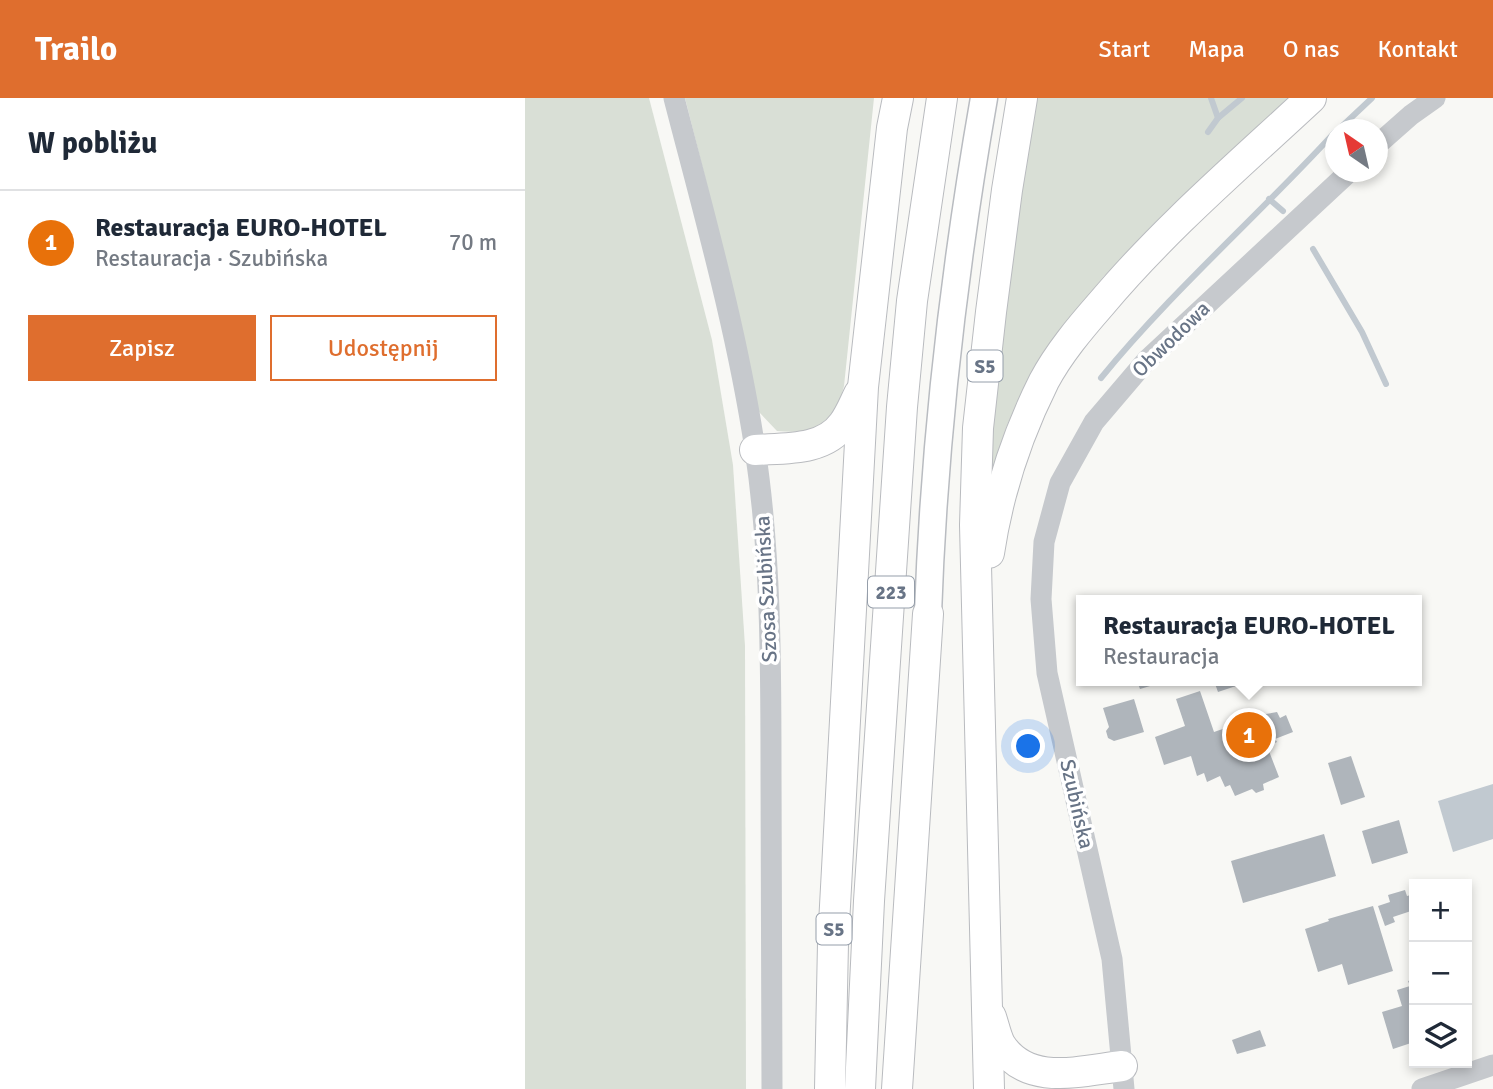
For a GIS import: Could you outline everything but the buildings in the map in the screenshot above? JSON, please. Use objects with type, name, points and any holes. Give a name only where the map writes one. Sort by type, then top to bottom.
[{"type":"highway","name":"S5","points":[[830,1089],[833,943],[863,387],[892,128],[888,98]]},
{"type":"highway","points":[[892,128],[898,98]]},
{"type":"highway","name":"223","points":[[860,1089],[869,901],[902,407],[912,301],[942,98]]},
{"type":"highway","name":"S5","points":[[989,1089],[976,637],[978,428],[1005,203],[1022,98]]},
{"type":"highway","points":[[976,637],[992,529],[1012,454],[1045,379],[1075,334],[1126,274],[1311,98]]},
{"type":"highway","points":[[755,450],[805,446],[825,439],[842,426],[863,387]]},
{"type":"highway","name":"223","points":[[897,1089],[928,614]]},
{"type":"highway","points":[[986,1002],[1000,1043],[1018,1063],[1037,1073],[1123,1077]]},
{"type":"main road","name":"223","points":[[928,614],[931,524],[944,371],[969,180],[984,98]]},
{"type":"street","name":"Szosa Szubińska","points":[[674,98],[744,386],[755,450],[765,542],[771,662],[772,1089]]},
{"type":"street","points":[[1388,135],[1435,98]]},
{"type":"street","name":"Obwodowa","points":[[1044,542],[1060,483],[1094,422],[1146,361],[1338,182]]},
{"type":"street","name":"Szubińska","points":[[1044,542],[1041,600],[1047,673],[1112,959],[1123,1077]]},
{"type":"street","points":[[1422,1089],[1493,1065]]},
{"type":"shaded area","points":[[525,98],[649,98],[712,340],[733,465],[745,646],[746,1089],[525,1089]]},
{"type":"shaded area","points":[[685,98],[874,98],[844,386],[835,410],[822,425],[813,429],[777,431],[759,412]]},
{"type":"shaded area","points":[[1035,98],[1294,98],[1104,276],[1059,332],[1030,379],[1007,425],[989,488],[991,393]]},
{"type":"shaded area","points":[[1493,784],[1493,839],[1453,852],[1438,801]]},
{"type":"waterway","points":[[1211,98],[1218,118]]},
{"type":"waterway","points":[[1208,132],[1218,118],[1242,98]]},
{"type":"waterway","points":[[1350,119],[1372,98]]},
{"type":"waterway","points":[[1101,378],[1186,284],[1325,143]]},
{"type":"waterway","points":[[1269,199],[1283,211]]},
{"type":"waterway","points":[[1313,249],[1362,332],[1386,384]]},
{"type":"place","name":"Restauracja EURO-HOTEL","points":[[1249,735]]}]
